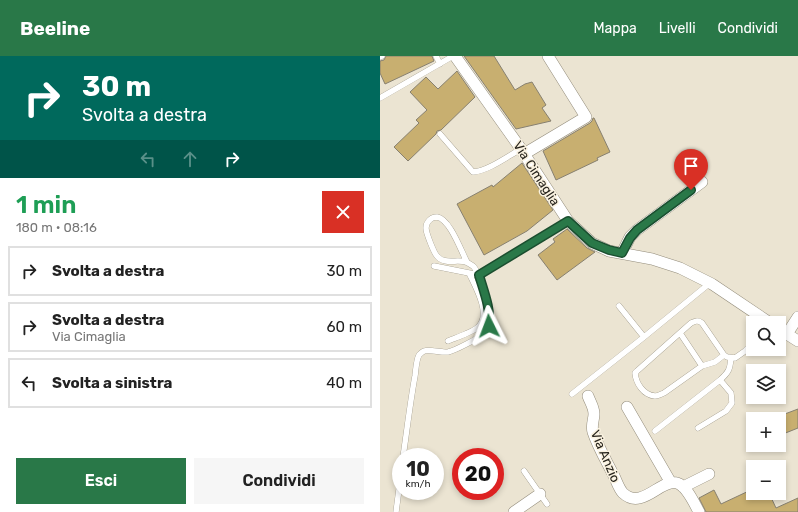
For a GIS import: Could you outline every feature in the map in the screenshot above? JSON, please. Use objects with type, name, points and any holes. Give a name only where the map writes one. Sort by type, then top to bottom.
[{"type":"street","name":"Via Cimaglia","points":[[454,56],[523,151],[568,221],[592,243],[609,250],[652,259],[680,268],[710,283],[760,316]]},
{"type":"street","points":[[523,151],[586,117],[548,56]]},
{"type":"street","points":[[622,253],[630,238],[637,230],[702,182]]},
{"type":"street","points":[[786,328],[798,317]]},
{"type":"street","points":[[786,333],[798,342]]},
{"type":"street","name":"Via Anzio","points":[[588,396],[594,411],[594,432],[621,491],[630,497],[637,498],[671,483]]},
{"type":"street","points":[[627,407],[671,483],[674,482],[683,487],[698,512]]},
{"type":"street","points":[[683,487],[709,474]]},
{"type":"street","points":[[514,512],[540,494]]},
{"type":"lane","points":[[436,56],[440,64]]},
{"type":"lane","points":[[380,98],[454,56]]},
{"type":"lane","points":[[440,134],[473,172],[489,167],[523,151]]},
{"type":"lane","points":[[404,448],[417,361],[420,354],[428,350],[450,352],[458,349],[485,333],[489,326],[490,318],[486,297],[479,275],[473,266],[466,262],[447,261],[437,257],[426,229],[426,224],[430,219],[434,217],[440,218],[447,223],[466,262]]},
{"type":"lane","points":[[434,266],[479,275],[568,221]]},
{"type":"lane","points":[[448,341],[479,327],[482,322],[483,313],[480,299],[469,273]]},
{"type":"lane","points":[[572,394],[710,283]]},
{"type":"lane","points":[[619,306],[644,337]]},
{"type":"lane","points":[[724,356],[715,362],[702,366],[659,395],[654,396],[641,389],[636,377],[637,371],[695,321],[700,322],[704,326],[724,356],[735,358],[746,349]]},
{"type":"lane","points":[[680,333],[702,366]]},
{"type":"lane","points":[[655,431],[720,380],[730,368],[731,358]]},
{"type":"lane","points":[[698,428],[726,411],[732,403],[731,394],[720,380]]},
{"type":"lane","points":[[524,471],[547,504]]},
{"type":"lane","points":[[396,512],[398,500]]},
{"type":"building","points":[[386,56],[432,56],[434,61],[385,84],[380,73],[380,61],[384,60]]},
{"type":"building","points":[[464,56],[494,56],[515,90],[532,82],[546,105],[542,108],[551,121],[516,129]]},
{"type":"building","points":[[457,71],[475,97],[441,130],[437,131],[436,134],[408,161],[394,147],[419,123],[416,120],[427,110],[410,92],[426,77],[438,89]]},
{"type":"building","points":[[593,118],[610,152],[597,158],[598,160],[556,180],[543,151],[590,123]]},
{"type":"building","points":[[522,163],[553,210],[527,231],[484,255],[457,204],[492,185],[493,187]]},
{"type":"building","points":[[567,229],[587,248],[595,252],[557,280],[538,255],[555,242],[553,239]]},
{"type":"building","points":[[798,409],[798,428],[786,433],[786,414]]},
{"type":"building","points":[[714,490],[721,504],[746,492],[746,500],[772,500],[776,508],[798,498],[798,512],[706,512],[699,498]]},
{"type":"route","points":[[489,326],[490,318],[486,297],[479,275],[568,221],[592,243],[609,250],[622,253],[630,238],[637,230],[691,190]]}]
